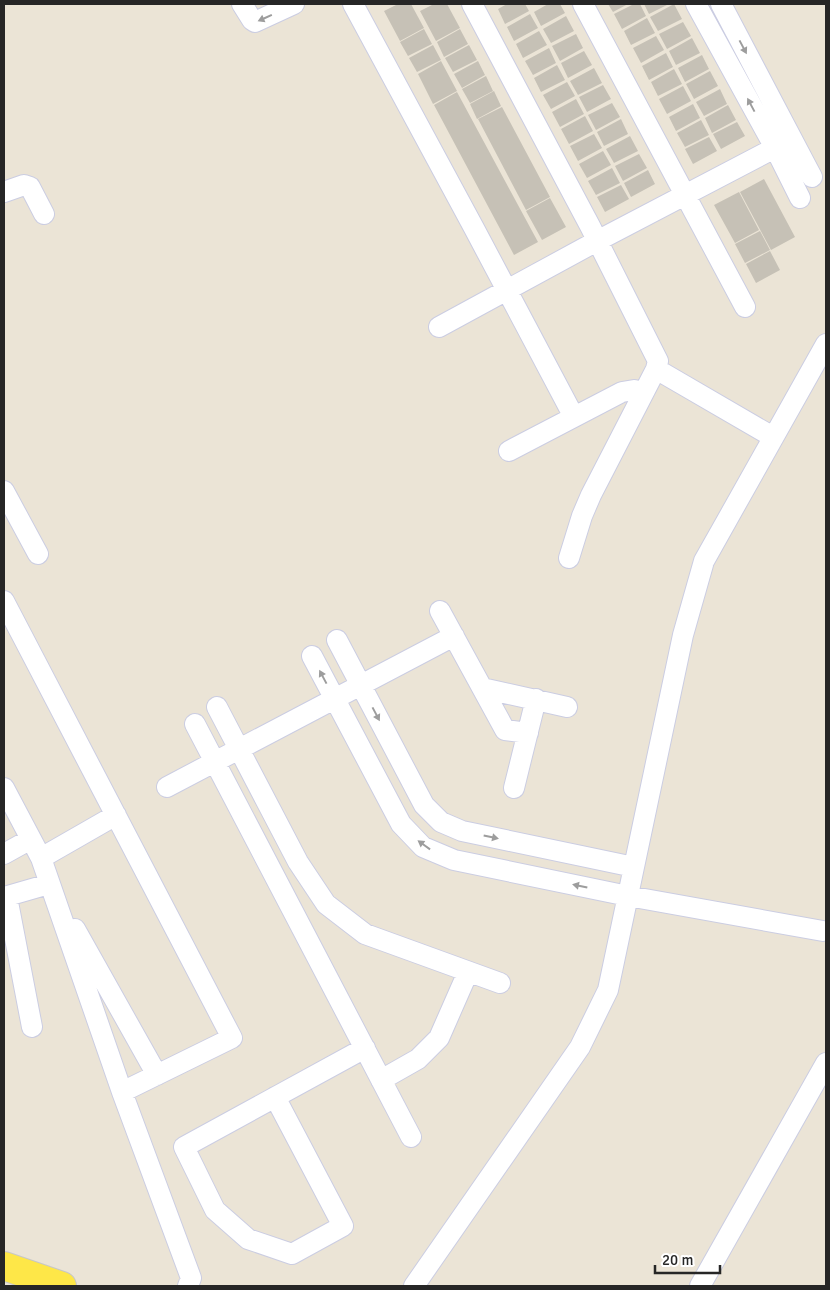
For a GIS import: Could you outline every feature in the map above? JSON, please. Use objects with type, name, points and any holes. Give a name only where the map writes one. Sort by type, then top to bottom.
[{"type":"main road","points":[[4,1266],[62,1286]]},
{"type":"street","points":[[243,4],[255,22],[294,4]]},
{"type":"street","points":[[353,4],[574,417]]},
{"type":"street","points":[[472,4],[658,361],[656,369],[591,495],[582,516],[569,558]]},
{"type":"street","points":[[583,4],[745,307]]},
{"type":"street","points":[[696,4],[783,144],[812,177]]},
{"type":"street","points":[[721,4],[783,144],[800,198]]},
{"type":"street","points":[[439,327],[597,241],[783,144]]},
{"type":"street","points":[[4,192],[24,185],[30,187],[44,214]]},
{"type":"street","points":[[414,1286],[580,1048],[608,990],[682,635],[704,561],[826,344]]},
{"type":"street","points":[[656,369],[773,437]]},
{"type":"street","points":[[509,451],[622,392],[634,390],[643,392]]},
{"type":"street","points":[[4,491],[38,554]]},
{"type":"street","points":[[4,601],[232,1038],[122,1092]]},
{"type":"street","points":[[440,611],[506,730],[528,733]]},
{"type":"street","points":[[167,787],[454,636]]},
{"type":"street","points":[[337,640],[424,805],[441,822],[462,831],[634,867]]},
{"type":"street","points":[[312,656],[401,824],[424,848],[454,860],[628,896],[823,931]]},
{"type":"street","points":[[482,688],[567,706]]},
{"type":"street","points":[[514,788],[536,700]]},
{"type":"street","points":[[217,707],[298,862],[326,904],[365,934],[500,983]]},
{"type":"street","points":[[195,724],[411,1137]]},
{"type":"street","points":[[4,788],[41,858],[122,1092],[191,1278],[188,1286]]},
{"type":"street","points":[[41,858],[116,815]]},
{"type":"street","points":[[4,854],[31,839]]},
{"type":"street","points":[[49,884],[157,1075]]},
{"type":"street","points":[[32,1027],[5,897],[49,884]]},
{"type":"street","points":[[381,1080],[418,1059],[439,1038],[468,972]]},
{"type":"street","points":[[275,1097],[343,1226],[292,1254],[248,1239],[215,1210],[184,1147],[275,1097],[365,1048]]},
{"type":"street","points":[[700,1286],[826,1063]]},
{"type":"building","points":[[398,4],[411,4],[424,28],[400,41],[384,11]]},
{"type":"building","points":[[434,4],[447,4],[460,28],[436,41],[420,11]]},
{"type":"building","points":[[507,4],[525,4],[529,11],[505,24],[498,9]]},
{"type":"building","points":[[548,4],[560,4],[565,13],[541,26],[534,12]]},
{"type":"building","points":[[608,4],[628,4],[613,12]]},
{"type":"building","points":[[634,4],[640,4],[646,16],[622,29],[614,14]]},
{"type":"building","points":[[644,4],[669,4],[649,14]]},
{"type":"building","points":[[674,4],[682,19],[658,31],[650,17]]},
{"type":"building","points":[[530,14],[538,28],[514,41],[507,27]]},
{"type":"building","points":[[566,16],[574,31],[551,43],[543,29]]},
{"type":"building","points":[[647,18],[655,33],[631,45],[624,31]]},
{"type":"building","points":[[683,22],[691,36],[667,49],[659,34]]},
{"type":"building","points":[[424,29],[432,44],[408,56],[400,42]]},
{"type":"building","points":[[460,29],[468,44],[444,57],[437,42]]},
{"type":"building","points":[[539,31],[547,45],[523,58],[516,44]]},
{"type":"building","points":[[576,34],[583,48],[560,61],[552,46]]},
{"type":"building","points":[[656,36],[664,50],[641,63],[633,48]]},
{"type":"building","points":[[692,38],[700,53],[676,65],[669,51]]},
{"type":"building","points":[[433,45],[441,60],[417,72],[409,58]]},
{"type":"building","points":[[469,45],[477,60],[453,72],[445,58]]},
{"type":"building","points":[[549,48],[556,63],[533,75],[525,61]]},
{"type":"building","points":[[584,51],[592,65],[568,78],[561,63]]},
{"type":"building","points":[[666,53],[673,67],[649,80],[642,66]]},
{"type":"building","points":[[702,55],[709,69],[685,82],[678,68]]},
{"type":"building","points":[[441,61],[457,91],[433,104],[418,74]]},
{"type":"building","points":[[478,61],[485,75],[462,88],[454,74]]},
{"type":"building","points":[[557,65],[565,80],[541,92],[534,78]]},
{"type":"building","points":[[594,68],[602,83],[578,95],[570,81]]},
{"type":"building","points":[[674,69],[682,84],[658,96],[651,82]]},
{"type":"building","points":[[710,71],[718,86],[694,99],[686,84]]},
{"type":"building","points":[[486,76],[493,91],[470,103],[462,89]]},
{"type":"building","points":[[567,82],[575,96],[551,109],[543,95]]},
{"type":"building","points":[[603,85],[611,99],[587,112],[579,97]]},
{"type":"building","points":[[683,86],[691,101],[667,114],[659,99]]},
{"type":"building","points":[[720,89],[727,104],[704,116],[696,102]]},
{"type":"building","points":[[494,91],[501,106],[477,119],[470,104]]},
{"type":"building","points":[[457,92],[538,242],[514,255],[434,105]]},
{"type":"building","points":[[576,99],[584,114],[560,127],[552,112]]},
{"type":"building","points":[[612,103],[620,117],[596,130],[588,115]]},
{"type":"building","points":[[693,104],[700,118],[676,131],[669,117]]},
{"type":"building","points":[[728,105],[736,120],[712,133],[705,118]]},
{"type":"building","points":[[502,107],[550,197],[526,210],[478,119]]},
{"type":"building","points":[[585,116],[593,131],[569,144],[561,129]]},
{"type":"building","points":[[621,119],[628,134],[604,146],[597,132]]},
{"type":"building","points":[[701,120],[709,135],[685,147],[677,133]]},
{"type":"building","points":[[737,122],[745,136],[721,149],[713,134]]},
{"type":"building","points":[[594,134],[602,148],[578,161],[570,146]]},
{"type":"building","points":[[630,136],[638,151],[614,163],[606,149]]},
{"type":"building","points":[[709,137],[717,151],[693,164],[685,149]]},
{"type":"building","points":[[603,151],[611,165],[587,178],[579,164]]},
{"type":"building","points":[[639,154],[647,168],[623,181],[615,166]]},
{"type":"building","points":[[612,168],[620,183],[596,195],[588,181]]},
{"type":"building","points":[[648,170],[655,184],[631,197],[624,183]]},
{"type":"building","points":[[764,179],[795,237],[771,250],[740,192]]},
{"type":"building","points":[[621,185],[629,199],[605,212],[597,197]]},
{"type":"building","points":[[739,192],[759,230],[735,243],[714,205]]},
{"type":"building","points":[[550,198],[566,227],[542,240],[526,211]]},
{"type":"building","points":[[760,231],[770,250],[745,263],[735,244]]},
{"type":"building","points":[[770,251],[780,270],[756,283],[746,264]]}]
